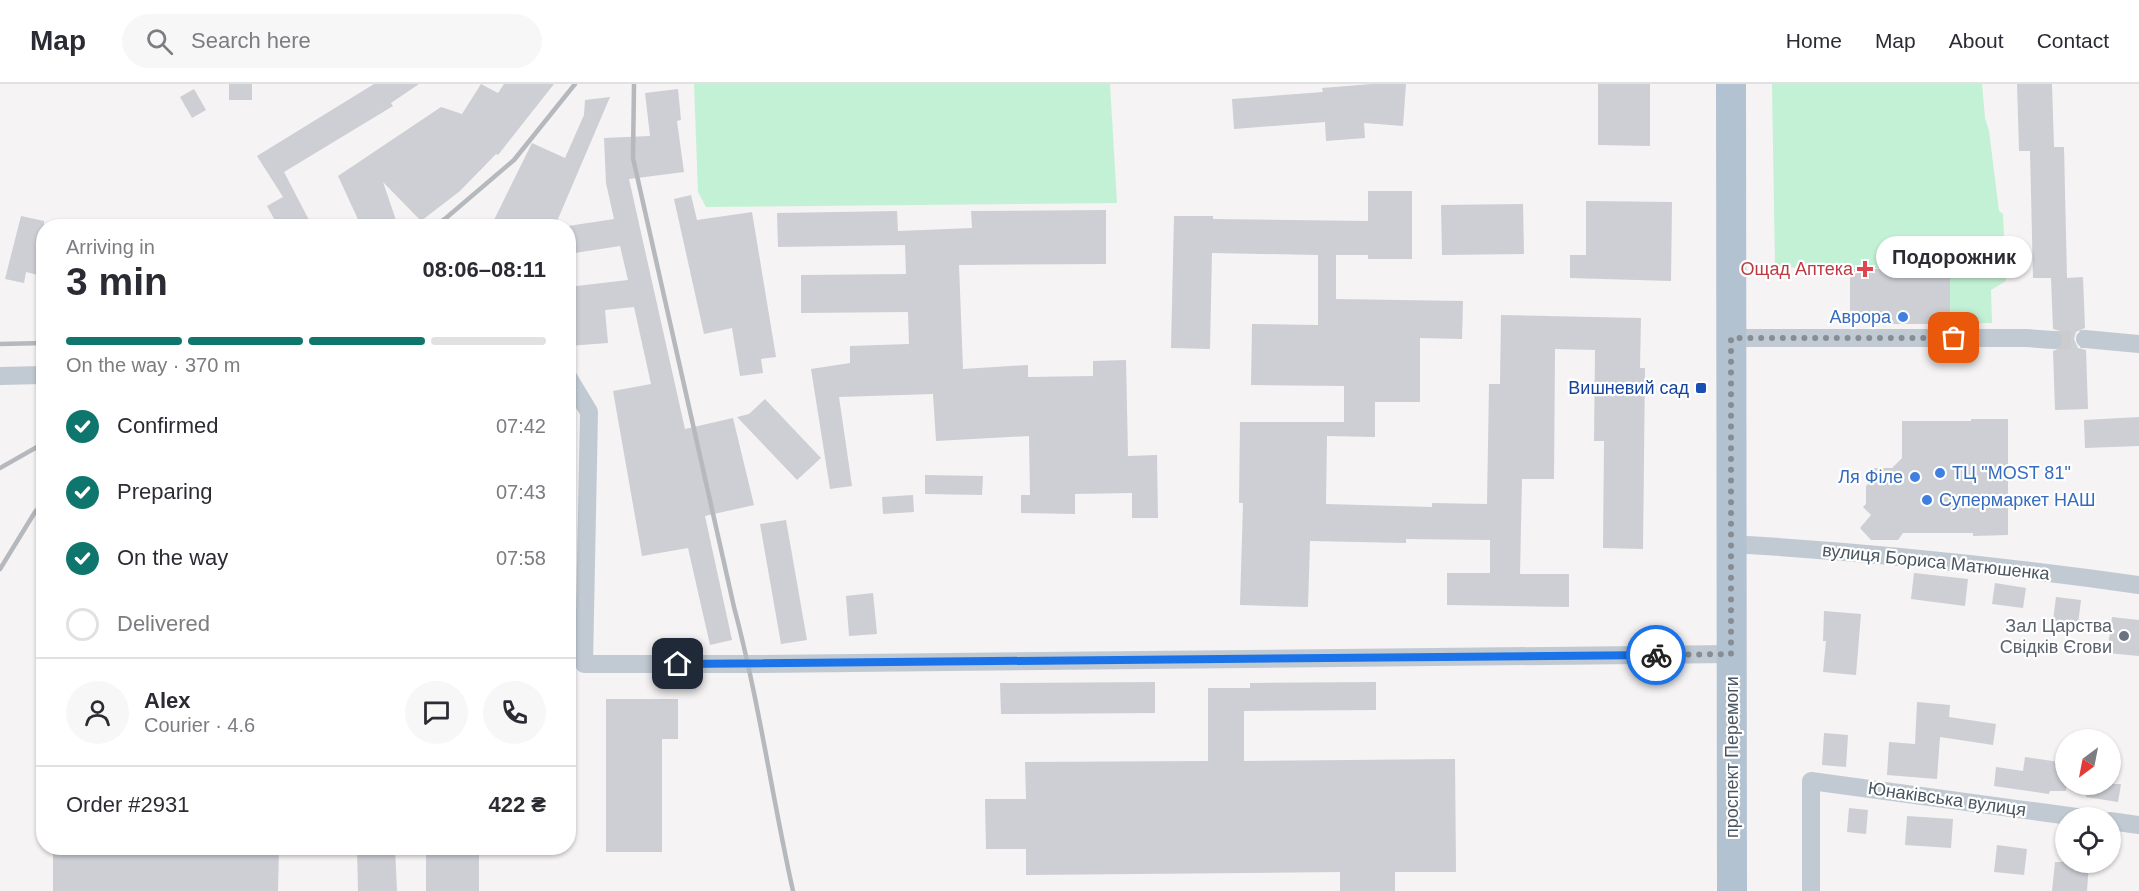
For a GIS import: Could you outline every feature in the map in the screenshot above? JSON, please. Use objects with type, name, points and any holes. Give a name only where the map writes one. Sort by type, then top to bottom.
[{"type":"main road","name":"проспект Перемоги","points":[[1731,84],[1732,891]]},
{"type":"street","points":[[1731,338],[2025,338],[2053,340]]},
{"type":"street","points":[[2085,339],[2139,344]]},
{"type":"street","points":[[0,376],[36,375]]},
{"type":"street","points":[[576,390],[589,412],[584,664],[1731,654]]},
{"type":"street","name":"вулиця Бориса Матюшенка","points":[[1732,544],[1993,565],[2139,585]]},
{"type":"street","name":"Юнаківська вулиця","points":[[1811,891],[1811,781],[2055,814]]},
{"type":"street","points":[[2121,823],[2139,825]]},
{"type":"green space","points":[[694,84],[1110,84],[1117,203],[706,207],[698,192]]},
{"type":"green space","points":[[1772,84],[1982,84],[1999,211],[2003,214],[2006,281],[1991,290],[1992,323],[1950,324],[1949,269],[1814,268],[1807,276],[1806,268],[1775,267]]},
{"type":"building","points":[[229,84],[252,84],[252,100],[229,100]]},
{"type":"building","points":[[374,84],[419,84],[391,103],[393,106],[284,172],[308,219],[274,219],[267,206],[283,197],[257,156]]},
{"type":"building","points":[[481,84],[498,93],[504,84],[554,84],[498,155],[496,154],[460,191],[424,219],[419,219],[383,182],[396,219],[358,219],[338,176],[441,107],[462,114]]},
{"type":"building","points":[[1406,84],[1403,126],[1364,123],[1365,138],[1326,141],[1325,122],[1234,129],[1232,99],[1323,92],[1322,88]]},
{"type":"building","points":[[1598,84],[1650,84],[1650,146],[1598,145]]},
{"type":"building","points":[[2017,84],[2052,84],[2054,147],[2064,147],[2067,278],[2083,277],[2085,328],[2076,332],[2074,339],[2078,348],[2086,350],[2088,409],[2055,410],[2053,351],[2062,347],[2064,340],[2060,331],[2053,329],[2051,278],[2033,278],[2030,151],[2019,151]]},
{"type":"building","points":[[194,89],[206,110],[192,118],[180,97]]},
{"type":"building","points":[[678,89],[681,120],[677,121],[684,172],[629,179],[685,429],[733,418],[754,505],[705,516],[732,640],[710,645],[688,548],[642,556],[613,391],[651,384],[634,307],[605,310],[608,343],[576,345],[576,286],[628,280],[620,246],[576,253],[576,225],[614,219],[606,183],[604,138],[650,136],[645,93]]},
{"type":"building","points":[[610,97],[558,219],[494,219],[532,143],[565,158],[584,115],[585,100]]},
{"type":"building","points":[[1368,191],[1412,191],[1412,259],[1368,259],[1368,255],[1336,255],[1336,299],[1463,301],[1462,339],[1420,338],[1420,402],[1375,402],[1375,437],[1327,436],[1326,504],[1432,507],[1432,503],[1487,504],[1489,384],[1500,384],[1501,315],[1641,318],[1640,368],[1645,368],[1643,549],[1603,548],[1604,441],[1594,441],[1595,350],[1555,349],[1554,479],[1522,479],[1520,574],[1569,574],[1569,607],[1447,605],[1447,573],[1490,573],[1490,540],[1406,539],[1406,543],[1310,541],[1308,607],[1240,605],[1243,503],[1239,503],[1240,422],[1344,422],[1344,386],[1251,385],[1252,324],[1318,325],[1318,255],[1212,253],[1210,349],[1171,348],[1174,216],[1213,216],[1213,219],[1368,221]]},
{"type":"building","points":[[691,195],[697,220],[752,212],[776,357],[761,359],[763,373],[740,376],[732,328],[704,334],[674,199]]},
{"type":"building","points":[[1586,201],[1672,202],[1671,281],[1570,278],[1570,255],[1586,255]]},
{"type":"building","points":[[1523,204],[1524,254],[1442,255],[1441,205]]},
{"type":"building","points":[[1106,210],[1106,264],[959,265],[963,369],[1028,365],[1028,377],[1093,376],[1093,361],[1126,360],[1128,456],[1157,455],[1158,518],[1132,518],[1132,493],[1075,494],[1075,514],[1021,513],[1021,495],[1030,495],[1029,436],[936,441],[933,394],[839,397],[852,486],[830,489],[811,369],[850,363],[850,346],[909,344],[908,312],[801,313],[801,275],[906,274],[905,245],[778,247],[777,213],[897,211],[898,231],[972,228],[971,211]]},
{"type":"building","points":[[21,216],[36,219],[36,274],[26,272],[24,283],[5,279]]},
{"type":"building","points":[[1850,269],[1950,269],[1950,324],[1850,324]]},
{"type":"building","points":[[765,399],[821,458],[797,480],[737,417],[749,414]]},
{"type":"building","points":[[2139,417],[2139,446],[2085,448],[2084,420]]},
{"type":"building","name":"ТЦ \"MOST 81\"","points":[[1971,419],[2008,419],[2008,535],[1903,533],[1898,540],[1871,540],[1860,528],[1871,515],[1863,507],[1866,504],[1866,486],[1873,479],[1873,468],[1892,468],[1902,458],[1902,421],[1971,421]]},
{"type":"building","points":[[925,475],[983,476],[982,495],[925,494]]},
{"type":"building","points":[[913,495],[914,512],[883,514],[882,497]]},
{"type":"building","points":[[786,520],[807,640],[781,644],[760,524]]},
{"type":"building","points":[[1914,573],[1968,579],[1965,606],[1911,599]]},
{"type":"building","points":[[1995,583],[2026,588],[2023,608],[1992,604]]},
{"type":"building","points":[[873,593],[877,634],[849,636],[846,596]]},
{"type":"building","points":[[2056,597],[2081,600],[2078,624],[2053,621]]},
{"type":"building","points":[[1824,611],[1861,614],[1856,675],[1823,672],[1826,641],[1823,641]]},
{"type":"building","name":"Зал Царства Свідків Єгови","points":[[2112,617],[2139,620],[2139,656],[2107,653]]},
{"type":"building","points":[[1155,682],[1155,713],[1001,714],[1000,683]]},
{"type":"building","points":[[1376,682],[1376,710],[1244,711],[1244,761],[1455,759],[1456,872],[1395,872],[1395,891],[1340,891],[1340,872],[1026,875],[1026,849],[986,849],[985,799],[1026,799],[1025,762],[1208,761],[1208,688],[1250,688],[1250,683]]},
{"type":"building","points":[[606,699],[678,699],[678,739],[662,739],[662,852],[606,852]]},
{"type":"building","points":[[1917,702],[1950,705],[1949,717],[1996,724],[1993,745],[1940,737],[1937,779],[1887,775],[1889,742],[1915,744]]},
{"type":"building","points":[[1824,733],[1848,735],[1846,767],[1822,765]]},
{"type":"building","points":[[2025,757],[2055,761],[2055,791],[2050,791],[2049,794],[1994,786],[1996,767],[2023,771]]},
{"type":"building","points":[[2086,795],[2119,795],[2118,802],[2086,797]]},
{"type":"building","points":[[1849,808],[1868,810],[1866,834],[1847,832]]},
{"type":"building","points":[[1907,816],[1953,819],[1951,848],[1905,845]]},
{"type":"building","points":[[1997,845],[2027,849],[2024,875],[1994,872]]},
{"type":"building","points":[[53,855],[279,855],[278,891],[53,891]]},
{"type":"building","points":[[357,855],[395,855],[397,891],[358,891]]},
{"type":"building","points":[[426,855],[479,855],[479,891],[426,891]]},
{"type":"building","points":[[2055,862],[2055,873],[2088,873],[2087,891],[2052,891]]},
{"type":"tunnel","points":[[2053,340],[2085,339]]},
{"type":"railway","points":[[444,219],[514,160],[575,84]]},
{"type":"railway","points":[[634,84],[633,158],[751,678],[793,891]]},
{"type":"railway","points":[[0,344],[36,343]]},
{"type":"railway","points":[[0,468],[36,448]]},
{"type":"railway","points":[[0,569],[36,511]]},
{"type":"way so far","points":[[1656,655],[1731,654],[1731,338],[1954,338]]},
{"type":"place","name":"Ощад Аптека","points":[[1865,269]]},
{"type":"place","name":"Аврора","points":[[1903,317]]},
{"type":"place","name":"Подорожник","points":[[1954,338]]},
{"type":"place","name":"Вишневий сад","points":[[1701,388]]},
{"type":"place","name":"ТЦ \"MOST 81\"","points":[[1940,473]]},
{"type":"place","name":"Ля Філе","points":[[1915,477]]},
{"type":"place","name":"Супермаркет НАШ","points":[[1927,500]]},
{"type":"place","name":"Зал Царства Свідків Єгови","points":[[2124,636]]},
{"type":"route","points":[[678,664],[1656,655]]}]
